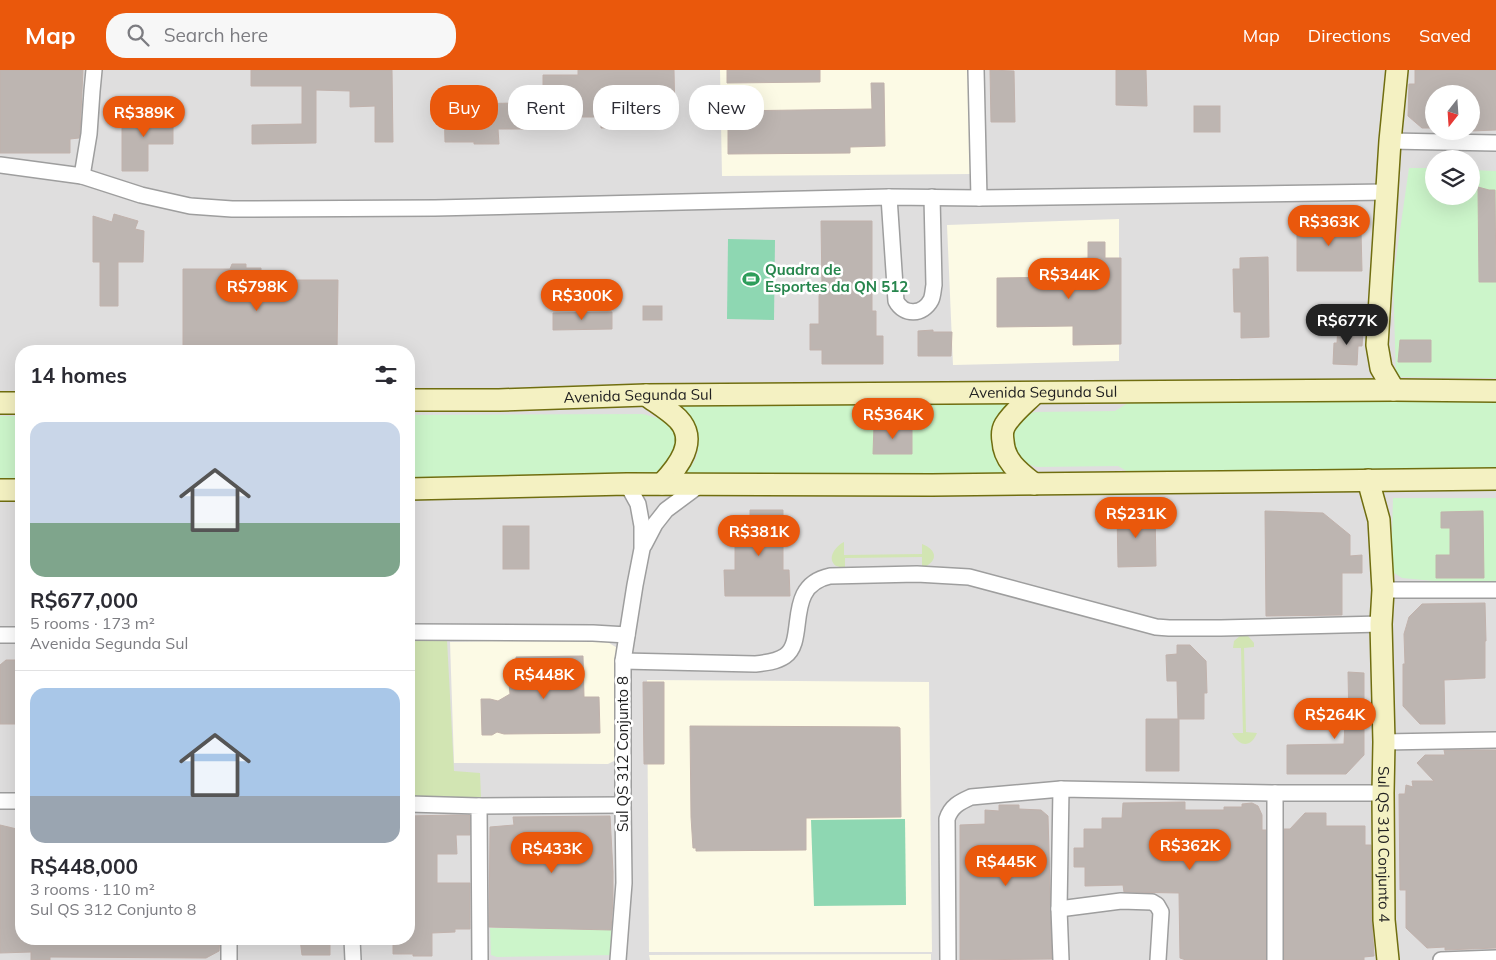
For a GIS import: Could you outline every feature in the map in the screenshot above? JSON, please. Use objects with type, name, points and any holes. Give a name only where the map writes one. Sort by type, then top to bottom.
[{"type":"main road","points":[[1394,390],[1382,368],[1377,345],[1386,192],[1397,70]]},
{"type":"main road","points":[[1356,390],[1368,369],[1377,345]]},
{"type":"main road","name":"Avenida Segunda Sul","points":[[415,400],[499,400],[646,395],[1356,390],[1496,391]]},
{"type":"main road","points":[[1034,484],[1012,464],[1004,450],[1002,435],[1006,424],[1035,393]]},
{"type":"main road","points":[[646,395],[679,419],[686,434],[687,443],[682,458],[674,471],[662,484]]},
{"type":"main road","points":[[0,403],[15,402]]},
{"type":"main road","points":[[415,489],[627,484],[1034,484],[1496,479]]},
{"type":"main road","name":"Sul QS 310 Conjunto 4","points":[[1368,480],[1378,520],[1383,590],[1381,624],[1384,742],[1384,920],[1388,960]]},
{"type":"main road","name":"Sul QS 310 Conjunto 4","points":[[1378,520],[1390,480]]},
{"type":"main road","points":[[0,490],[15,490]]},
{"type":"street","points":[[82,176],[89,134],[94,70]]},
{"type":"street","points":[[976,70],[979,198]]},
{"type":"street","points":[[1390,141],[1496,143]]},
{"type":"street","points":[[0,165],[82,176],[141,195],[190,206],[232,209],[435,208],[888,197],[979,198],[1386,192]]},
{"type":"street","points":[[888,197],[896,301],[904,310],[910,312],[926,307],[932,299],[934,285],[932,197]]},
{"type":"street","name":"Sul QS 312 Conjunto 8","points":[[618,960],[624,884],[623,661],[642,549],[642,526],[638,504],[627,484]]},
{"type":"street","name":"Sul QS 312 Conjunto 8","points":[[642,549],[655,524],[666,510],[701,484]]},
{"type":"street","points":[[623,661],[755,664],[769,663],[784,657],[791,650],[794,643],[801,601],[809,588],[818,580],[830,576],[924,574],[969,577],[1156,627],[1221,628],[1381,624]]},
{"type":"street","points":[[1383,590],[1496,590]]},
{"type":"street","points":[[415,632],[574,632],[627,635]]},
{"type":"street","points":[[0,635],[15,635]]},
{"type":"street","points":[[1384,742],[1496,740]]},
{"type":"street","points":[[948,960],[946,824],[948,814],[953,808],[959,802],[971,797],[1062,789],[1383,793]]},
{"type":"street","points":[[1061,960],[1059,909],[1062,789]]},
{"type":"street","points":[[1274,960],[1275,793]]},
{"type":"street","points":[[0,801],[15,801]]},
{"type":"street","points":[[415,804],[478,806],[623,805]]},
{"type":"street","points":[[478,806],[480,960]]},
{"type":"street","points":[[1059,909],[1121,900],[1152,902],[1157,905],[1161,912],[1158,960]]},
{"type":"street","points":[[229,945],[230,960]]},
{"type":"street","points":[[352,945],[353,960]]},
{"type":"street","points":[[1441,960],[1496,958]]},
{"type":"shaded area","points":[[0,70],[1496,70],[1496,960],[0,960]]},
{"type":"shaded area","points":[[720,70],[971,70],[972,174],[722,176],[721,130],[764,130],[764,85],[720,85]]},
{"type":"shaded area","points":[[1119,219],[1119,361],[953,365],[947,225]]},
{"type":"shaded area","points":[[601,638],[619,649],[616,760],[608,764],[454,763],[450,642]]},
{"type":"shaded area","points":[[647,680],[929,682],[932,952],[649,952]]},
{"type":"shaded area","points":[[931,954],[931,960],[650,960],[649,955]]},
{"type":"green space","points":[[1409,168],[1425,168],[1425,205],[1480,205],[1480,170],[1496,171],[1496,378],[1396,377],[1393,279]]},
{"type":"green space","name":"Quadra de Esportes da QN 512","points":[[728,239],[775,240],[774,320],[727,319]]},
{"type":"green space","points":[[1496,399],[1496,471],[1130,473],[1118,466],[1037,467],[1019,459],[1014,451],[1012,440],[1015,425],[1018,421],[1024,416],[1035,412],[1115,411],[1128,403]]},
{"type":"green space","points":[[1012,404],[1012,475],[681,477],[695,461],[698,444],[696,430],[680,406]]},
{"type":"green space","points":[[643,414],[664,420],[676,429],[680,448],[666,473],[415,482],[415,415]]},
{"type":"green space","points":[[0,416],[15,416],[15,486],[0,486]]},
{"type":"green space","points":[[1393,498],[1496,498],[1496,581],[1444,582],[1402,578],[1391,571]]},
{"type":"green space","points":[[844,542],[844,555],[922,554],[922,544],[931,549],[934,556],[931,563],[922,568],[922,557],[845,558],[845,569],[836,566],[832,559],[835,549]]},
{"type":"green space","points":[[1240,636],[1248,636],[1254,643],[1254,647],[1244,648],[1246,732],[1257,733],[1252,741],[1245,744],[1238,741],[1232,733],[1243,733],[1241,648],[1233,648],[1234,641]]},
{"type":"green space","points":[[447,640],[454,771],[480,773],[481,797],[415,797],[415,641]]},
{"type":"green space","points":[[905,819],[906,905],[814,906],[811,820]]},
{"type":"green space","points":[[490,928],[614,930],[614,955],[497,957],[491,955]]},
{"type":"building","points":[[0,70],[83,70],[80,133],[79,138],[70,139],[70,153],[0,153]]},
{"type":"building","points":[[251,70],[392,70],[393,142],[375,142],[375,106],[350,107],[350,91],[316,90],[316,143],[252,144],[252,125],[302,124],[302,86],[251,86]]},
{"type":"building","points":[[578,70],[674,70],[674,85],[593,85],[593,117],[583,117],[583,85],[543,85],[543,75],[578,75]]},
{"type":"building","points":[[727,70],[820,70],[820,82],[727,83]]},
{"type":"building","points":[[990,70],[1014,71],[1015,122],[991,122]]},
{"type":"building","points":[[1116,70],[1146,70],[1147,106],[1116,105]]},
{"type":"building","points":[[1415,70],[1496,70],[1496,130],[1480,131],[1480,85],[1425,85],[1425,128],[1422,128],[1408,116],[1409,84],[1415,84]]},
{"type":"building","points":[[871,83],[884,83],[885,146],[850,147],[850,153],[728,154],[728,130],[764,130],[764,110],[872,109]]},
{"type":"building","points":[[498,103],[508,103],[508,129],[498,129]]},
{"type":"building","points":[[1194,106],[1220,106],[1220,132],[1194,132]]},
{"type":"building","points":[[168,114],[168,116],[173,115],[173,144],[148,144],[148,171],[122,171],[122,115]]},
{"type":"building","points":[[498,129],[499,144],[445,142],[445,130]]},
{"type":"building","points":[[1480,188],[1495,190],[1496,282],[1479,282],[1478,205],[1480,205]]},
{"type":"building","points":[[114,214],[138,221],[135,229],[144,231],[143,262],[118,262],[118,306],[100,306],[100,262],[93,262],[93,216],[112,222]]},
{"type":"building","points":[[1310,218],[1348,218],[1348,232],[1361,232],[1362,271],[1297,271],[1297,234],[1310,234]]},
{"type":"building","points":[[821,221],[872,221],[872,311],[876,311],[876,336],[883,336],[883,364],[822,364],[822,350],[810,350],[810,324],[819,324],[819,296],[822,287]]},
{"type":"building","points":[[1088,242],[1105,242],[1105,258],[1121,258],[1121,344],[1073,345],[1073,326],[997,327],[997,278],[1072,277],[1072,259],[1088,258]]},
{"type":"building","points":[[1268,257],[1269,337],[1241,338],[1241,312],[1234,312],[1233,269],[1240,269],[1240,258]]},
{"type":"building","points":[[232,264],[246,264],[246,268],[261,268],[261,280],[338,280],[337,345],[183,345],[183,269],[230,269]]},
{"type":"building","points":[[643,306],[662,306],[662,320],[643,320]]},
{"type":"building","points":[[612,312],[612,329],[553,330],[553,313]]},
{"type":"building","points":[[1338,326],[1350,327],[1358,332],[1363,332],[1362,346],[1358,346],[1357,365],[1333,364],[1334,343],[1337,343]]},
{"type":"building","points":[[933,330],[933,332],[952,332],[951,356],[918,356],[918,331]]},
{"type":"building","points":[[1400,340],[1431,340],[1431,362],[1398,362]]},
{"type":"building","points":[[874,426],[912,427],[912,454],[873,454]]},
{"type":"building","points":[[750,510],[783,510],[783,570],[789,570],[790,596],[725,596],[724,570],[735,570],[735,516],[750,516]]},
{"type":"building","points":[[1155,511],[1156,566],[1118,567],[1117,512]]},
{"type":"building","points":[[1265,511],[1323,513],[1350,535],[1350,556],[1362,555],[1362,573],[1342,573],[1342,615],[1266,616]]},
{"type":"building","points":[[1483,511],[1484,578],[1436,578],[1436,555],[1450,555],[1450,528],[1441,528],[1441,512]]},
{"type":"building","points":[[503,526],[529,526],[529,569],[503,569]]},
{"type":"building","points":[[1485,603],[1485,678],[1444,680],[1445,724],[1420,724],[1403,706],[1404,634],[1409,617],[1422,604]]},
{"type":"building","points":[[1177,645],[1190,645],[1206,661],[1207,693],[1204,693],[1204,719],[1179,719],[1179,771],[1146,771],[1146,719],[1178,719],[1177,681],[1167,681],[1166,655],[1177,654]]},
{"type":"building","points":[[583,656],[584,697],[599,697],[600,733],[504,734],[497,732],[492,735],[482,735],[481,699],[498,701],[510,694],[508,674],[517,674],[516,657]]},
{"type":"building","points":[[6,660],[15,660],[15,724],[0,724],[0,665]]},
{"type":"building","points":[[1348,672],[1364,673],[1364,708],[1368,708],[1368,722],[1364,722],[1364,755],[1346,774],[1287,774],[1287,745],[1344,744],[1345,722],[1349,722]]},
{"type":"building","points":[[643,682],[664,682],[664,764],[644,764]]},
{"type":"building","points":[[690,726],[898,727],[900,728],[901,817],[806,818],[806,850],[696,851],[696,848],[693,848],[691,817]]},
{"type":"building","points":[[1444,750],[1496,750],[1496,948],[1445,950],[1445,947],[1427,948],[1406,928],[1406,890],[1400,890],[1399,794],[1405,794],[1406,785],[1413,787],[1412,781],[1434,781],[1417,763],[1425,755],[1445,755]]},
{"type":"building","points":[[1185,802],[1185,810],[1224,810],[1224,807],[1242,807],[1242,804],[1252,803],[1258,806],[1262,815],[1262,830],[1266,830],[1266,960],[1186,960],[1180,958],[1179,893],[1124,892],[1123,885],[1085,886],[1085,867],[1074,867],[1074,848],[1084,848],[1084,829],[1102,829],[1102,818],[1122,818],[1123,803]]},
{"type":"building","points":[[999,805],[1019,805],[1019,809],[1041,810],[1048,816],[1052,959],[960,960],[960,825],[985,824],[985,810],[999,811]]},
{"type":"building","points":[[1305,813],[1326,813],[1326,826],[1365,826],[1365,845],[1371,845],[1374,956],[1364,957],[1364,960],[1284,960],[1284,829],[1290,829]]},
{"type":"building","points":[[470,815],[470,835],[456,835],[457,854],[437,854],[437,883],[470,883],[470,929],[455,929],[455,932],[432,933],[432,956],[393,954],[393,945],[415,945],[415,816]]},
{"type":"building","points":[[610,816],[613,872],[611,930],[489,927],[490,827],[514,825],[513,817]]},
{"type":"building","points":[[0,825],[15,829],[15,945],[220,945],[219,951],[206,958],[50,957],[50,960],[31,960],[31,952],[0,953]]},
{"type":"building","points":[[301,945],[330,945],[330,955],[302,955]]},
{"type":"place","name":"Quadra de Esportes da QN 512","points":[[751,279]]}]
